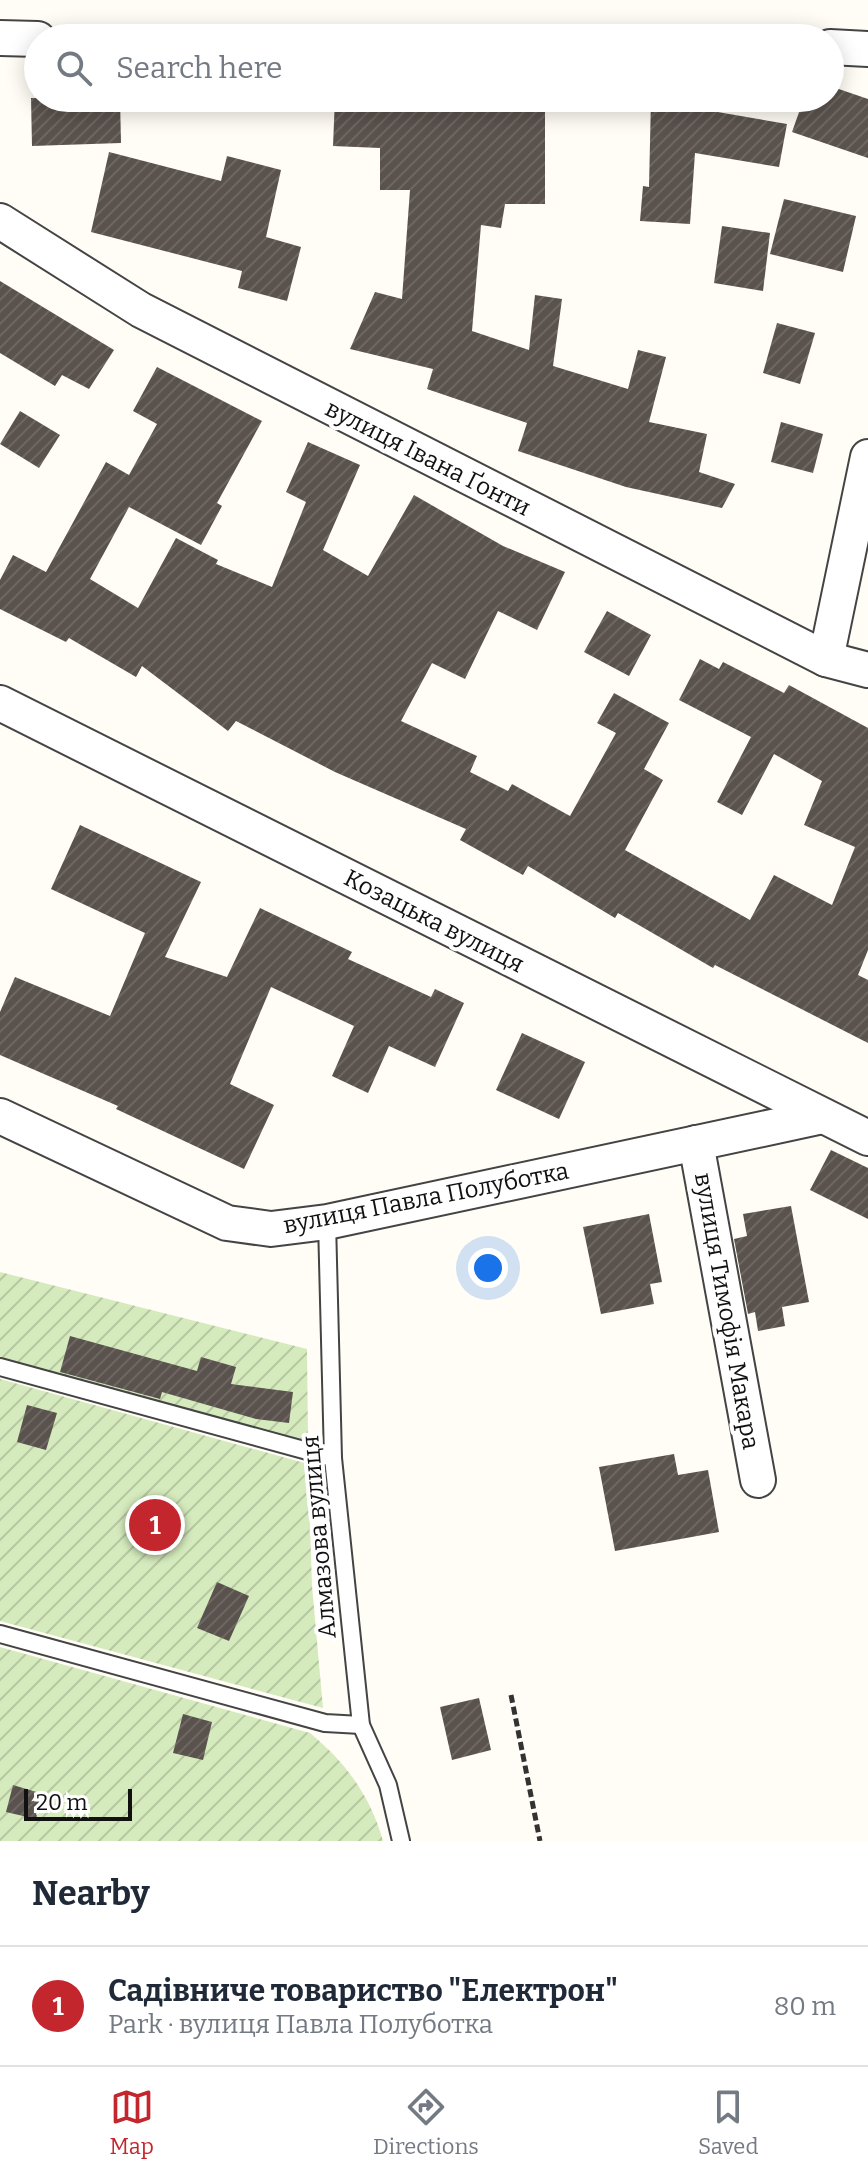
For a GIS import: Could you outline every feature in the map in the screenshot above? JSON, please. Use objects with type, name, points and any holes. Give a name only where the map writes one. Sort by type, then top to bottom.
[{"type":"street","points":[[0,38],[24,39]]},
{"type":"street","points":[[844,48],[868,49]]},
{"type":"street","name":"вулиця Івана Ґонти","points":[[0,221],[141,310],[826,659],[868,670]]},
{"type":"street","points":[[826,659],[868,457]]},
{"type":"street","name":"Козацька вулиця","points":[[0,703],[868,1138]]},
{"type":"street","name":"вулиця Павла Полуботка","points":[[0,1116],[227,1223],[271,1229],[327,1222],[823,1116]]},
{"type":"street","name":"вулиця Тимофія Макара","points":[[696,1143],[758,1480]]},
{"type":"lane","name":"Алмазова вулиця","points":[[327,1222],[333,1458],[361,1725],[388,1785],[401,1841]]},
{"type":"lane","points":[[0,1367],[333,1458]]},
{"type":"lane","points":[[0,1634],[325,1723],[361,1725]]},
{"type":"path","points":[[511,1695],[540,1841]]},
{"type":"green space","points":[[0,1272],[307,1349],[308,1442],[0,1358]]},
{"type":"green space","points":[[0,1379],[308,1464],[312,1586],[323,1708],[0,1621]]},
{"type":"green space","points":[[0,1647],[310,1733],[335,1756],[355,1781],[378,1824],[383,1841],[0,1841]]},
{"type":"building","points":[[844,91],[868,99],[868,158],[792,132],[799,112],[844,112]]},
{"type":"building","points":[[31,112],[120,112],[121,143],[32,146]]},
{"type":"building","points":[[334,112],[545,112],[545,204],[505,204],[501,228],[481,225],[472,331],[529,350],[535,295],[562,299],[553,366],[628,389],[638,350],[666,357],[649,422],[707,434],[699,472],[735,484],[722,508],[626,487],[518,451],[527,423],[427,389],[433,369],[350,349],[375,292],[402,299],[410,190],[380,190],[380,148],[333,146]]},
{"type":"building","points":[[651,112],[718,112],[787,124],[779,167],[695,153],[690,224],[640,221],[643,186],[649,187]]},
{"type":"building","points":[[109,152],[221,181],[227,156],[281,170],[266,237],[301,247],[287,301],[238,288],[242,271],[91,232]]},
{"type":"building","points":[[784,199],[856,216],[843,272],[770,254]]},
{"type":"building","points":[[722,226],[770,233],[763,291],[714,283]]},
{"type":"building","points":[[0,281],[114,350],[89,389],[62,375],[55,386],[0,353]]},
{"type":"building","points":[[777,323],[815,333],[800,384],[763,373]]},
{"type":"building","points":[[157,367],[262,421],[217,503],[222,506],[201,545],[129,507],[90,579],[138,608],[176,538],[218,560],[216,564],[272,587],[306,502],[286,492],[308,442],[360,465],[323,550],[368,576],[414,495],[503,546],[565,572],[537,630],[498,611],[465,679],[432,663],[401,721],[477,756],[470,772],[508,791],[512,784],[570,816],[616,733],[597,723],[614,693],[669,723],[644,769],[663,780],[625,850],[750,920],[774,875],[832,905],[855,847],[804,825],[822,781],[774,754],[742,815],[717,802],[751,737],[679,700],[700,659],[719,669],[723,662],[784,693],[789,685],[868,728],[868,950],[858,975],[868,980],[868,1043],[715,965],[713,968],[618,913],[615,918],[528,866],[523,875],[460,840],[466,829],[335,772],[236,721],[228,731],[142,666],[136,677],[69,638],[66,642],[0,609],[0,580],[13,555],[46,572],[106,462],[129,475],[157,424],[133,411]]},
{"type":"building","points":[[20,411],[60,435],[39,468],[0,444]]},
{"type":"building","points":[[781,422],[823,434],[813,473],[771,462]]},
{"type":"building","points":[[607,611],[651,635],[629,676],[584,652]]},
{"type":"building","points":[[80,825],[201,882],[165,957],[227,977],[260,908],[352,952],[348,959],[431,997],[435,989],[464,1003],[435,1067],[389,1046],[368,1093],[332,1076],[354,1026],[271,987],[230,1084],[274,1105],[244,1169],[116,1109],[118,1106],[0,1055],[0,1012],[15,977],[110,1016],[145,933],[51,889]]},
{"type":"building","points":[[522,1033],[585,1062],[559,1119],[496,1090]]},
{"type":"building","points":[[831,1150],[868,1168],[868,1219],[810,1190]]},
{"type":"building","points":[[791,1206],[809,1302],[782,1307],[785,1326],[758,1331],[755,1312],[748,1314],[734,1239],[747,1236],[743,1214]]},
{"type":"building","points":[[649,1214],[662,1282],[650,1284],[654,1304],[601,1314],[583,1227]]},
{"type":"building","points":[[70,1336],[197,1371],[201,1357],[236,1367],[231,1384],[293,1392],[289,1423],[256,1419],[162,1392],[160,1399],[60,1372]]},
{"type":"building","points":[[27,1405],[57,1413],[46,1450],[17,1442]]},
{"type":"building","points":[[674,1454],[678,1475],[708,1470],[719,1532],[615,1551],[599,1467]]},
{"type":"building","points":[[217,1582],[249,1596],[229,1641],[197,1628]]},
{"type":"building","points":[[479,1698],[491,1750],[452,1760],[440,1707]]},
{"type":"building","points":[[183,1714],[212,1722],[203,1760],[173,1753]]},
{"type":"building","points":[[13,1785],[43,1794],[36,1819],[6,1812]]},
{"type":"place","name":"Садівниче товариство \"Електрон\"","points":[[155,1525]]}]
